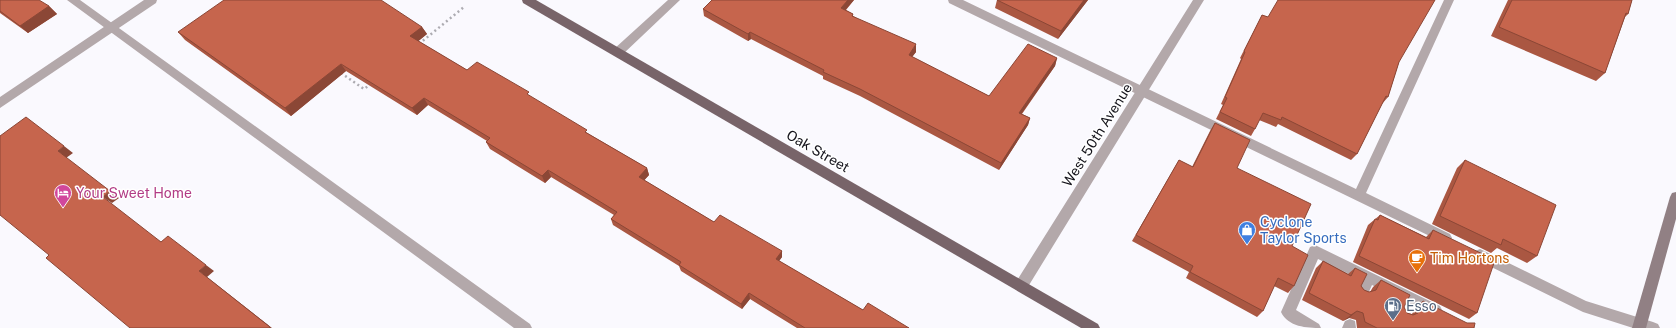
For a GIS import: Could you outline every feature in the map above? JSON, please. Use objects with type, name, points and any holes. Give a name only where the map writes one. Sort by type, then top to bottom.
[{"type":"main road","name":"Oak Street","points":[[528,0],[1093,328]]},
{"type":"street","points":[[72,0],[525,328]]},
{"type":"street","points":[[0,103],[152,0]]},
{"type":"street","points":[[618,52],[675,0]]},
{"type":"street","points":[[953,0],[1457,243]]},
{"type":"street","name":"West 50th Avenue","points":[[1021,286],[1199,0]]},
{"type":"street","points":[[1359,195],[1449,0]]},
{"type":"street","points":[[1640,326],[1676,197]]},
{"type":"street","points":[[1471,250],[1583,306],[1640,326],[1653,328]]},
{"type":"street","points":[[1315,328],[1288,312],[1315,251],[1369,277],[1409,303],[1446,315]]},
{"type":"street","points":[[1362,292],[1369,277]]},
{"type":"path","points":[[417,46],[464,8]]},
{"type":"path","points":[[338,71],[364,89],[376,80]]},
{"type":"building","points":[[0,0],[39,0],[49,6],[20,26],[0,11]]},
{"type":"building","points":[[224,0],[381,0],[422,27],[410,36],[467,70],[477,62],[529,92],[527,94],[587,130],[585,132],[647,168],[639,177],[714,222],[720,215],[782,251],[776,259],[863,310],[868,303],[909,328],[805,328],[749,293],[741,304],[679,265],[681,262],[611,219],[617,212],[548,170],[542,176],[486,142],[490,138],[424,98],[412,108],[341,64],[285,108],[178,32]]},
{"type":"building","points":[[712,0],[848,0],[841,8],[853,14],[852,16],[916,44],[909,55],[989,96],[1028,44],[1057,58],[1019,113],[1030,118],[1001,163],[860,89],[823,72],[824,70],[750,32],[748,34],[703,9]]},
{"type":"building","points":[[997,0],[1084,0],[1061,31]]},
{"type":"building","points":[[1278,0],[1435,0],[1399,62],[1388,97],[1386,96],[1357,154],[1282,117],[1281,120],[1263,113],[1255,129],[1220,112],[1227,98],[1225,97],[1245,52],[1244,51],[1262,15],[1268,17]]},
{"type":"building","points":[[1512,0],[1632,0],[1605,73],[1499,27]]},
{"type":"building","points":[[26,117],[64,146],[58,151],[110,191],[103,197],[161,242],[168,236],[206,265],[199,271],[270,327],[130,328],[46,258],[49,255],[0,215],[0,136]]},
{"type":"building","points":[[1215,123],[1250,140],[1237,168],[1311,204],[1292,246],[1308,255],[1294,286],[1278,278],[1263,311],[1190,272],[1193,266],[1136,235],[1179,160],[1193,167]]},
{"type":"building","points":[[1465,160],[1556,205],[1537,256],[1503,239],[1501,245],[1440,216]]},
{"type":"building","points":[[1380,215],[1429,239],[1433,230],[1495,260],[1477,313],[1359,256],[1375,219],[1378,220]]},
{"type":"building","points":[[1323,261],[1351,276],[1355,268],[1367,274],[1361,286],[1364,290],[1369,292],[1376,290],[1381,280],[1410,295],[1404,307],[1407,313],[1413,315],[1418,313],[1423,301],[1467,323],[1475,323],[1474,328],[1377,328],[1365,322],[1363,313],[1357,311],[1351,315],[1309,293]]},
{"type":"place","name":"Your Sweet Home","points":[[63,208]]},
{"type":"place","name":"Cyclone Taylor Sports","points":[[1247,245]]},
{"type":"place","name":"Tim Hortons","points":[[1417,273]]},
{"type":"place","name":"Esso","points":[[1393,321]]}]
